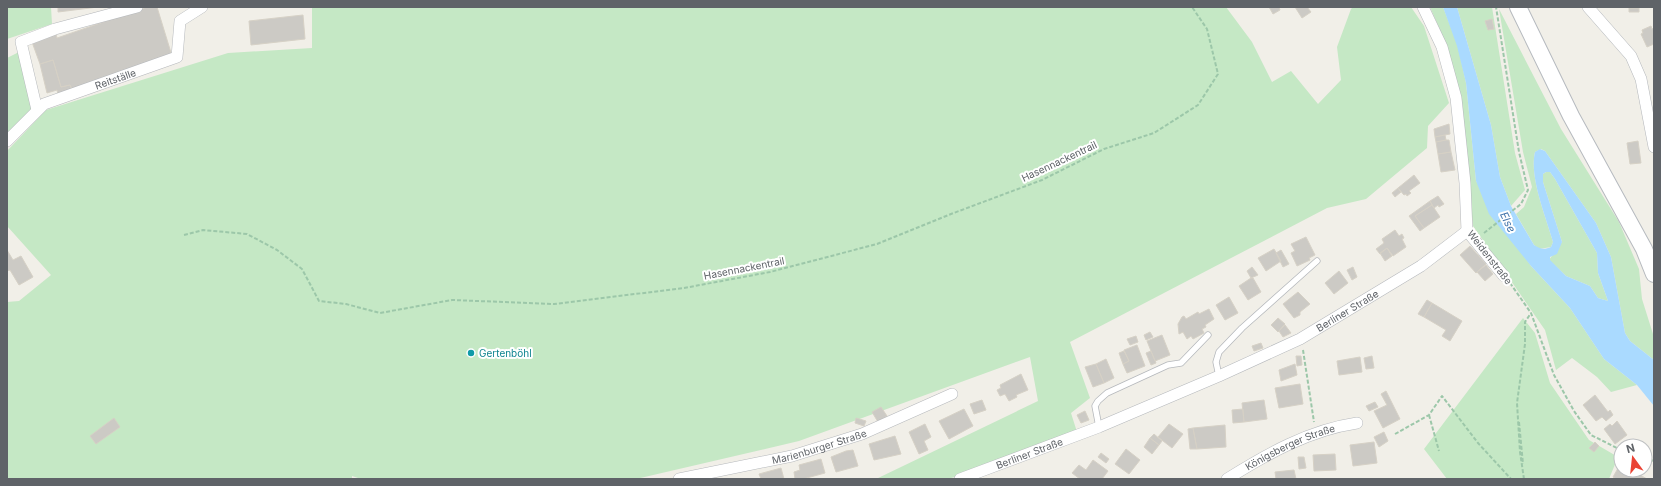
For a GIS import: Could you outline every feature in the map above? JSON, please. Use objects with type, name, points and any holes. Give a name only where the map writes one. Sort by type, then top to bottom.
[{"type":"main road","points":[[1522,11],[1571,116],[1644,249],[1654,274]]},
{"type":"street","points":[[37,110],[21,42],[55,29],[137,7]]},
{"type":"street","name":"Reitställe","points":[[7,141],[44,104],[177,57],[180,21],[202,7]]},
{"type":"street","name":"Weidenstraße","points":[[1423,7],[1442,47],[1456,98],[1466,184],[1467,231],[1504,276]]},
{"type":"street","points":[[1588,7],[1631,56],[1641,79],[1654,147]]},
{"type":"street","name":"Berliner Straße","points":[[960,479],[1099,427],[1219,376],[1300,339],[1421,266],[1467,231]]},
{"type":"street","name":"Marienburger Straße","points":[[679,479],[792,456],[862,434],[952,394]]},
{"type":"street","name":"Königsberger Straße","points":[[1227,479],[1278,450],[1315,433],[1339,426],[1357,423]]},
{"type":"lane","points":[[1219,376],[1216,362],[1219,352],[1242,328],[1317,261]]},
{"type":"lane","points":[[1099,427],[1095,406],[1107,393],[1168,365],[1181,363],[1208,335]]},
{"type":"path","name":"Hasennackentrail","points":[[184,235],[203,230],[247,234],[277,250],[302,269],[319,301],[346,304],[380,313],[452,300],[554,304],[684,288],[770,272],[876,244],[1042,180],[1104,149],[1154,133],[1198,105],[1218,74],[1207,29],[1192,7]]},
{"type":"path","points":[[1488,231],[1521,204],[1528,190],[1519,152],[1496,7]]},
{"type":"path","name":"Weidenstraße","points":[[1504,276],[1531,313],[1554,375],[1574,411],[1591,435],[1613,446]]},
{"type":"path","points":[[1525,479],[1520,452],[1517,403],[1525,344],[1525,322],[1531,313]]},
{"type":"path","points":[[1306,358],[1315,433]]},
{"type":"path","points":[[1395,434],[1429,415],[1442,396],[1478,443],[1511,479]]},
{"type":"path","points":[[1429,415],[1439,451]]},
{"type":"green space","points":[[7,7],[51,7],[52,24],[7,39]]},
{"type":"green space","points":[[312,7],[1226,7],[1252,42],[1272,82],[1291,71],[1318,104],[1341,80],[1337,47],[1351,9],[1353,7],[1411,7],[1424,26],[1449,103],[1428,126],[1427,148],[1366,199],[1327,208],[1070,342],[1090,398],[1071,413],[1077,432],[967,474],[947,479],[876,479],[1038,401],[1030,357],[799,441],[636,479],[361,479],[352,476],[352,479],[7,479],[7,302],[19,301],[51,275],[7,226],[7,151],[46,110],[228,53],[312,48]]},
{"type":"green space","points":[[1430,7],[1443,7],[1458,46],[1466,83],[1476,181],[1531,266],[1570,308],[1604,359],[1637,385],[1611,392],[1597,377],[1572,358],[1556,370],[1545,330],[1473,226],[1460,100],[1447,46]]},
{"type":"green space","points":[[1457,7],[1492,7],[1515,153],[1525,190],[1511,206],[1500,177],[1491,125]]},
{"type":"green space","points":[[1499,9],[1561,129],[1619,222],[1639,269],[1642,299],[1653,334],[1654,360],[1630,341],[1625,333],[1611,257],[1596,223],[1545,151],[1541,149],[1535,152],[1534,173],[1539,197],[1553,242],[1551,247],[1539,249],[1534,245],[1516,214],[1524,207],[1532,187],[1523,152]]},
{"type":"green space","points":[[19,52],[33,109],[7,135],[7,58]]},
{"type":"green space","points":[[1550,172],[1555,179],[1597,253],[1598,273],[1608,301],[1598,298],[1590,286],[1566,276],[1549,260],[1562,242],[1543,182],[1543,174]]},
{"type":"green space","points":[[1523,318],[1535,333],[1550,383],[1589,440],[1613,454],[1613,469],[1609,479],[1447,479],[1424,449]]},
{"type":"water","name":"Else","points":[[1443,7],[1457,7],[1491,125],[1500,177],[1511,206],[1534,245],[1546,249],[1551,247],[1553,242],[1539,197],[1534,173],[1535,152],[1540,149],[1545,151],[1596,223],[1611,257],[1625,333],[1630,341],[1654,360],[1654,406],[1637,385],[1604,359],[1570,308],[1531,266],[1489,214],[1476,181],[1466,83],[1457,46]],"holes":[[[1550,172],[1597,253],[1598,273],[1608,301],[1598,298],[1590,286],[1566,276],[1550,260],[1550,257],[1557,254],[1562,242],[1543,182],[1543,174]]]},
{"type":"building","points":[[58,7],[98,7],[58,12]]},
{"type":"building","points":[[147,7],[157,7],[172,56],[72,89],[70,85],[61,87],[53,60],[40,64],[32,42],[56,34],[57,38]]},
{"type":"building","points":[[1269,7],[1279,7],[1280,10],[1273,14]]},
{"type":"building","points":[[1295,7],[1307,7],[1311,12],[1302,18]]},
{"type":"building","points":[[1629,8],[1639,8],[1639,12],[1629,12]]},
{"type":"building","points":[[303,15],[305,39],[251,45],[249,21]]},
{"type":"building","points":[[1492,19],[1494,29],[1488,30],[1485,21]]},
{"type":"building","points":[[1651,26],[1652,29],[1654,28],[1654,44],[1647,47],[1641,34],[1643,33],[1642,30]]},
{"type":"building","points":[[53,60],[61,87],[70,85],[72,90],[58,95],[57,90],[47,93],[40,64]]},
{"type":"building","points":[[1449,124],[1450,134],[1435,137],[1434,129]]},
{"type":"building","points":[[1445,135],[1446,140],[1436,142],[1435,137]]},
{"type":"building","points":[[1449,140],[1451,152],[1438,154],[1436,142]]},
{"type":"building","points":[[1638,141],[1641,163],[1630,164],[1627,143]]},
{"type":"building","points":[[1451,152],[1455,170],[1441,172],[1438,154]]},
{"type":"building","points":[[1414,175],[1420,183],[1409,191],[1411,193],[1407,196],[1406,194],[1404,195],[1398,188]]},
{"type":"building","points":[[1398,188],[1401,192],[1395,197],[1392,193]]},
{"type":"building","points":[[1438,196],[1444,204],[1439,207],[1438,205],[1434,208],[1430,201]]},
{"type":"building","points":[[1430,201],[1432,205],[1415,216],[1424,228],[1420,231],[1409,216]]},
{"type":"building","points":[[1432,205],[1440,217],[1424,228],[1415,216]]},
{"type":"building","points":[[1395,230],[1399,236],[1402,234],[1404,238],[1402,239],[1406,247],[1393,256],[1387,248],[1380,254],[1376,249],[1384,243],[1382,239]]},
{"type":"building","points":[[1306,237],[1315,255],[1309,258],[1310,260],[1297,266],[1291,253],[1295,251],[1291,244]]},
{"type":"building","points":[[1470,246],[1486,264],[1476,273],[1460,255]]},
{"type":"building","points":[[1387,248],[1392,256],[1385,261],[1380,253]]},
{"type":"building","points":[[1274,249],[1281,261],[1266,271],[1258,258]]},
{"type":"building","points":[[7,250],[13,260],[21,256],[33,277],[19,285],[10,270],[7,271]]},
{"type":"building","points":[[1281,250],[1289,264],[1283,267],[1276,253]]},
{"type":"building","points":[[1486,265],[1493,274],[1485,281],[1477,272]]},
{"type":"building","points":[[1252,267],[1258,275],[1251,278],[1247,271]]},
{"type":"building","points":[[1353,267],[1357,277],[1352,280],[1347,270]]},
{"type":"building","points":[[1339,271],[1348,283],[1334,294],[1325,283]]},
{"type":"building","points":[[1253,278],[1261,292],[1248,300],[1239,286]]},
{"type":"building","points":[[1298,292],[1310,304],[1300,312],[1300,315],[1294,318],[1283,304]]},
{"type":"building","points":[[1229,297],[1238,313],[1225,320],[1216,305]]},
{"type":"building","points":[[1427,300],[1432,303],[1424,317],[1418,314]]},
{"type":"building","points":[[1432,303],[1462,321],[1450,341],[1442,336],[1446,330],[1424,317]]},
{"type":"building","points":[[1209,309],[1214,319],[1202,329],[1204,333],[1193,339],[1191,336],[1187,339],[1183,332],[1179,334],[1178,324],[1182,317],[1184,316],[1186,319],[1198,312],[1199,314]]},
{"type":"building","points":[[1278,318],[1285,324],[1278,332],[1271,325]]},
{"type":"building","points":[[1285,325],[1291,333],[1283,337],[1279,331]]},
{"type":"building","points":[[1150,332],[1153,337],[1146,340],[1144,335]]},
{"type":"building","points":[[1162,335],[1170,355],[1155,361],[1147,341]]},
{"type":"building","points":[[1136,336],[1138,342],[1130,345],[1127,339]]},
{"type":"building","points":[[1261,343],[1263,348],[1254,351],[1252,346]]},
{"type":"building","points":[[1137,345],[1145,366],[1127,373],[1123,364],[1129,361],[1124,350]]},
{"type":"building","points":[[1124,351],[1129,361],[1123,364],[1119,353]]},
{"type":"building","points":[[1151,351],[1156,363],[1151,365],[1146,353]]},
{"type":"building","points":[[1296,356],[1301,356],[1302,365],[1297,366]]},
{"type":"building","points":[[1372,356],[1374,368],[1366,369],[1364,358]]},
{"type":"building","points":[[1360,357],[1362,372],[1339,375],[1337,361]]},
{"type":"building","points":[[1106,359],[1114,378],[1104,383],[1096,364]]},
{"type":"building","points":[[1096,364],[1104,383],[1093,387],[1085,367]]},
{"type":"building","points":[[1295,364],[1297,375],[1281,381],[1279,370]]},
{"type":"building","points":[[1021,374],[1028,390],[1016,395],[1017,397],[1009,401],[1005,394],[1000,396],[997,390],[1001,388],[1000,385]]},
{"type":"building","points":[[1300,384],[1303,404],[1279,408],[1275,388]]},
{"type":"building","points":[[1386,391],[1400,419],[1383,428],[1374,411],[1387,405],[1381,394]]},
{"type":"building","points":[[1595,395],[1608,412],[1610,410],[1613,415],[1606,421],[1602,417],[1596,421],[1583,405]]},
{"type":"building","points":[[982,400],[986,410],[974,414],[970,404]]},
{"type":"building","points":[[1264,400],[1267,419],[1244,422],[1242,403]]},
{"type":"building","points":[[1375,402],[1378,407],[1369,411],[1366,406]]},
{"type":"building","points":[[881,407],[887,416],[878,422],[872,412]]},
{"type":"building","points":[[964,409],[973,426],[949,439],[939,421]]},
{"type":"building","points":[[1243,409],[1244,422],[1233,423],[1232,410]]},
{"type":"building","points":[[1085,411],[1089,420],[1081,423],[1077,415]]},
{"type":"building","points":[[114,418],[120,427],[96,444],[90,436]]},
{"type":"building","points":[[856,418],[866,421],[864,426],[855,423]]},
{"type":"building","points":[[1617,421],[1627,435],[1623,438],[1613,438],[1613,441],[1604,429],[1610,424],[1612,426]]},
{"type":"building","points":[[925,424],[931,437],[924,441],[928,450],[919,454],[909,432]]},
{"type":"building","points":[[1169,424],[1183,434],[1172,448],[1158,437]]},
{"type":"building","points":[[1225,425],[1226,447],[1197,449],[1193,428]]},
{"type":"building","points":[[1193,428],[1197,449],[1190,449],[1188,429]]},
{"type":"building","points":[[1384,432],[1388,441],[1379,447],[1374,437]]},
{"type":"building","points":[[1154,434],[1162,441],[1159,445],[1150,438]]},
{"type":"building","points":[[895,436],[901,454],[874,460],[869,444]]},
{"type":"building","points":[[1150,438],[1159,445],[1152,454],[1144,447]]},
{"type":"building","points":[[1374,442],[1377,463],[1353,466],[1350,445]]},
{"type":"building","points":[[1595,442],[1599,446],[1594,452],[1589,448]]},
{"type":"building","points":[[1126,449],[1140,460],[1129,474],[1115,464]]},
{"type":"building","points":[[853,450],[858,466],[836,472],[831,457]]},
{"type":"building","points":[[1101,453],[1109,459],[1106,463],[1098,457]]},
{"type":"building","points":[[1335,454],[1336,470],[1314,471],[1313,455]]},
{"type":"building","points":[[1298,457],[1304,457],[1306,468],[1299,469]]},
{"type":"building","points":[[821,459],[825,473],[803,479],[795,479],[794,472],[800,470],[799,465]]},
{"type":"building","points":[[1093,460],[1108,471],[1102,479],[1080,479],[1072,473],[1079,465],[1086,470]]},
{"type":"building","points":[[781,468],[784,479],[761,479],[759,474]]},
{"type":"building","points":[[1294,470],[1296,479],[1276,479],[1275,472]]},
{"type":"building","points":[[1614,478],[1647,479],[1616,479]]},
{"type":"place","name":"Gertenböhl","points":[[471,353]]}]
